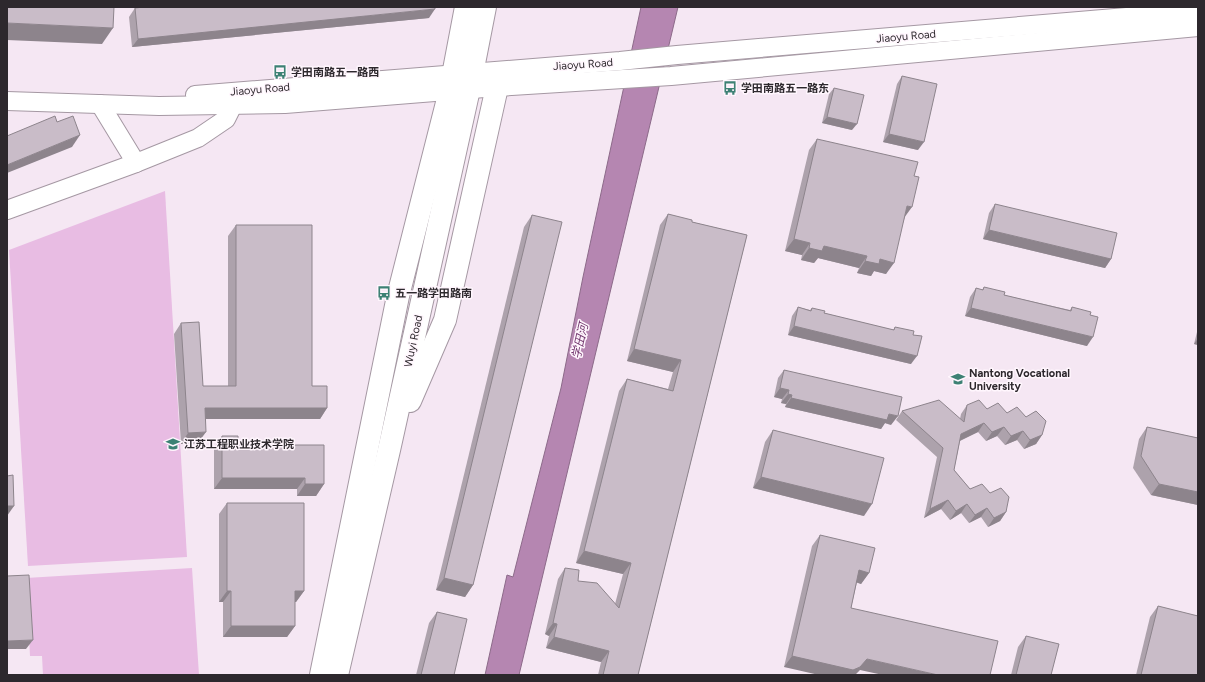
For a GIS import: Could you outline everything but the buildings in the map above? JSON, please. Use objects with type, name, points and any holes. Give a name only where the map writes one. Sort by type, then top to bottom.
[{"type":"main road","name":"Wuyi Road","points":[[337,675],[389,450],[461,82],[466,7]]},
{"type":"main road","name":"Wuyi Road","points":[[321,675],[398,296],[461,82],[485,7]]},
{"type":"main road","points":[[389,450],[445,320],[497,87]]},
{"type":"street","name":"Jiaoyu Road","points":[[100,104],[159,106],[285,104],[677,55],[1198,11]]},
{"type":"street","name":"Jiaoyu Road","points":[[100,104],[239,90],[461,82],[497,87],[671,76],[1198,27]]},
{"type":"street","points":[[7,101],[100,104],[136,163]]},
{"type":"street","name":"Jiaoyu Road","points":[[7,210],[136,163],[198,138],[226,118],[233,105]]},
{"type":"shaded area","points":[[165,191],[187,557],[28,566],[9,250]]},
{"type":"shaded area","points":[[192,568],[199,675],[43,675],[42,656],[30,656],[26,578]]},
{"type":"water","name":"学田河","points":[[641,7],[678,7],[519,675],[485,675],[507,575],[513,577],[561,388],[583,277]]},
{"type":"place","name":"学田南路五一路西","points":[[280,72]]},
{"type":"place","name":"学田南路五一路东","points":[[730,88]]},
{"type":"place","name":"五一路学田路南","points":[[384,293]]},
{"type":"place","name":"Nantong Vocational University","points":[[958,379]]},
{"type":"place","name":"江苏工程职业技术学院","points":[[173,444]]}]
